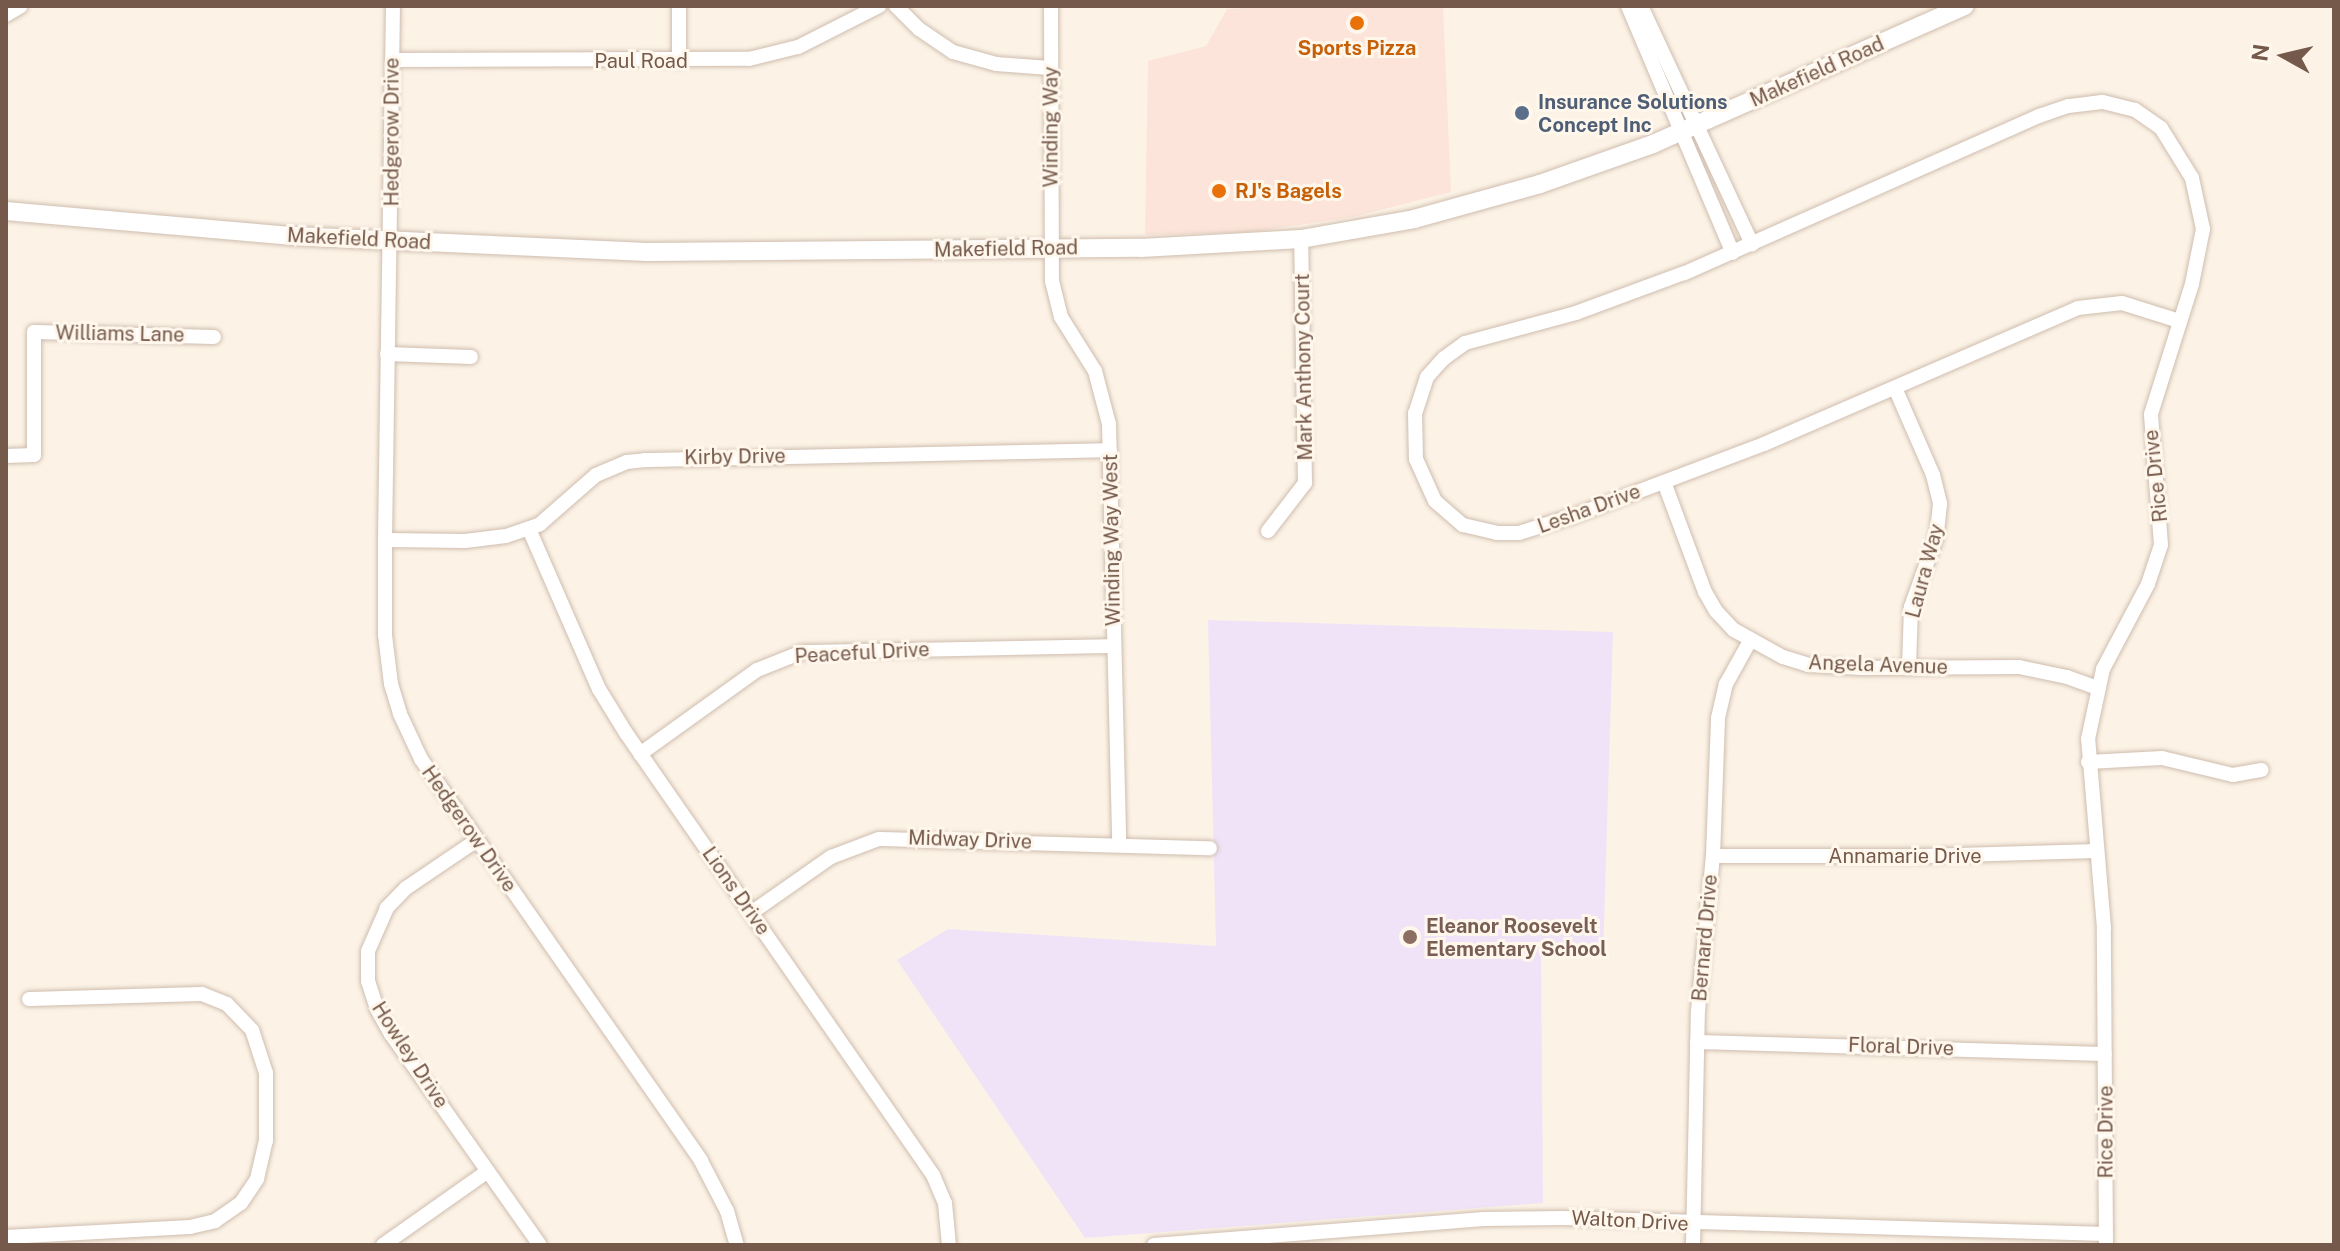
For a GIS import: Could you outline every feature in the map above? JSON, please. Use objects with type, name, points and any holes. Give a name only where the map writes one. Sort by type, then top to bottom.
[{"type":"street","points":[[6,15],[21,6]]},
{"type":"street","name":"Hedgerow Drive","points":[[393,6],[385,635],[400,714],[421,759],[701,1161],[727,1211],[737,1245]]},
{"type":"street","points":[[679,6],[679,61]]},
{"type":"street","name":"Paul Road","points":[[392,60],[724,61],[772,55],[823,36],[879,6]]},
{"type":"street","points":[[896,6],[919,29],[953,52],[996,64],[1050,68]]},
{"type":"street","name":"Winding Way","points":[[1051,6],[1052,248]]},
{"type":"street","points":[[1628,6],[1752,244]]},
{"type":"street","points":[[1641,6],[1733,253]]},
{"type":"street","name":"Makefield Road","points":[[6,211],[391,242],[700,252],[1150,248],[1301,239],[1461,207],[1540,184],[1689,128],[1965,6]]},
{"type":"street","name":"Rice Drive","points":[[1733,253],[2039,116],[2084,102],[2118,104],[2135,110],[2161,128],[2192,178],[2203,229],[2200,254],[2151,414],[2161,545],[2148,584],[2111,650],[2097,688],[2089,726],[2088,762],[2104,928],[2106,1240]]},
{"type":"street","name":"Mark Anthony Court","points":[[1268,531],[1305,483],[1301,239]]},
{"type":"street","name":"Winding Way West","points":[[1052,248],[1056,302],[1068,330],[1089,359],[1106,403],[1110,450],[1119,845]]},
{"type":"street","name":"Lesha Drive","points":[[1733,253],[1591,308],[1465,343],[1434,368],[1421,388],[1415,413],[1414,445],[1420,473],[1435,501],[1463,525],[1497,533],[1529,530],[1664,482],[1895,388],[2078,308],[2122,303],[2179,321]]},
{"type":"street","name":"Williams Lane","points":[[6,456],[34,455],[34,332],[214,337]]},
{"type":"street","points":[[387,354],[471,357]]},
{"type":"street","name":"Laura Way","points":[[1895,388],[1933,475],[1940,504],[1937,535],[1911,607],[1909,668]]},
{"type":"street","name":"Kirby Drive","points":[[385,540],[486,540],[529,529],[551,516],[596,475],[620,465],[645,460],[1110,450]]},
{"type":"street","name":"Angela Avenue","points":[[1664,482],[1705,592],[1724,621],[1783,657],[1810,665],[2019,667],[2057,674],[2097,688]]},
{"type":"street","name":"Lions Drive","points":[[529,529],[599,689],[640,754],[933,1175],[945,1203],[949,1245]]},
{"type":"street","name":"Bernard Drive","points":[[1693,1245],[1697,1042],[1703,943],[1713,856],[1721,699],[1751,639]]},
{"type":"street","name":"Peaceful Drive","points":[[640,754],[757,670],[802,652],[1114,646]]},
{"type":"street","points":[[2088,762],[2162,758],[2233,775],[2262,770]]},
{"type":"street","name":"Midway Drive","points":[[751,913],[831,857],[879,839],[1210,848]]},
{"type":"street","name":"Howley Drive","points":[[477,840],[396,897],[372,936],[367,967],[377,1009],[540,1245]]},
{"type":"street","name":"Annamarie Drive","points":[[1713,856],[1954,856],[2096,851]]},
{"type":"street","points":[[6,1237],[190,1227],[215,1221],[241,1203],[257,1179],[266,1141],[266,1073],[252,1030],[227,1004],[202,994],[29,999]]},
{"type":"street","name":"Floral Drive","points":[[1697,1042],[2105,1054]]},
{"type":"street","points":[[383,1245],[488,1171]]},
{"type":"street","name":"Walton Drive","points":[[1154,1245],[1484,1219],[1562,1218],[2106,1240]]},
{"type":"shaded area","points":[[1443,6],[1451,192],[1353,217],[1250,232],[1145,235],[1148,61],[1206,46],[1227,9]]},
{"type":"shaded area","name":"Eleanor Roosevelt Elementary School","points":[[1208,620],[1613,632],[1603,957],[1541,953],[1543,1203],[1085,1238],[897,960],[948,929],[1216,946]]},
{"type":"place","name":"Sports Pizza","points":[[1357,23]]},
{"type":"place","name":"Insurance Solutions Concept Inc","points":[[1522,113]]},
{"type":"place","name":"RJ's Bagels","points":[[1219,191]]},
{"type":"place","name":"Eleanor Roosevelt Elementary School","points":[[1410,937]]}]
